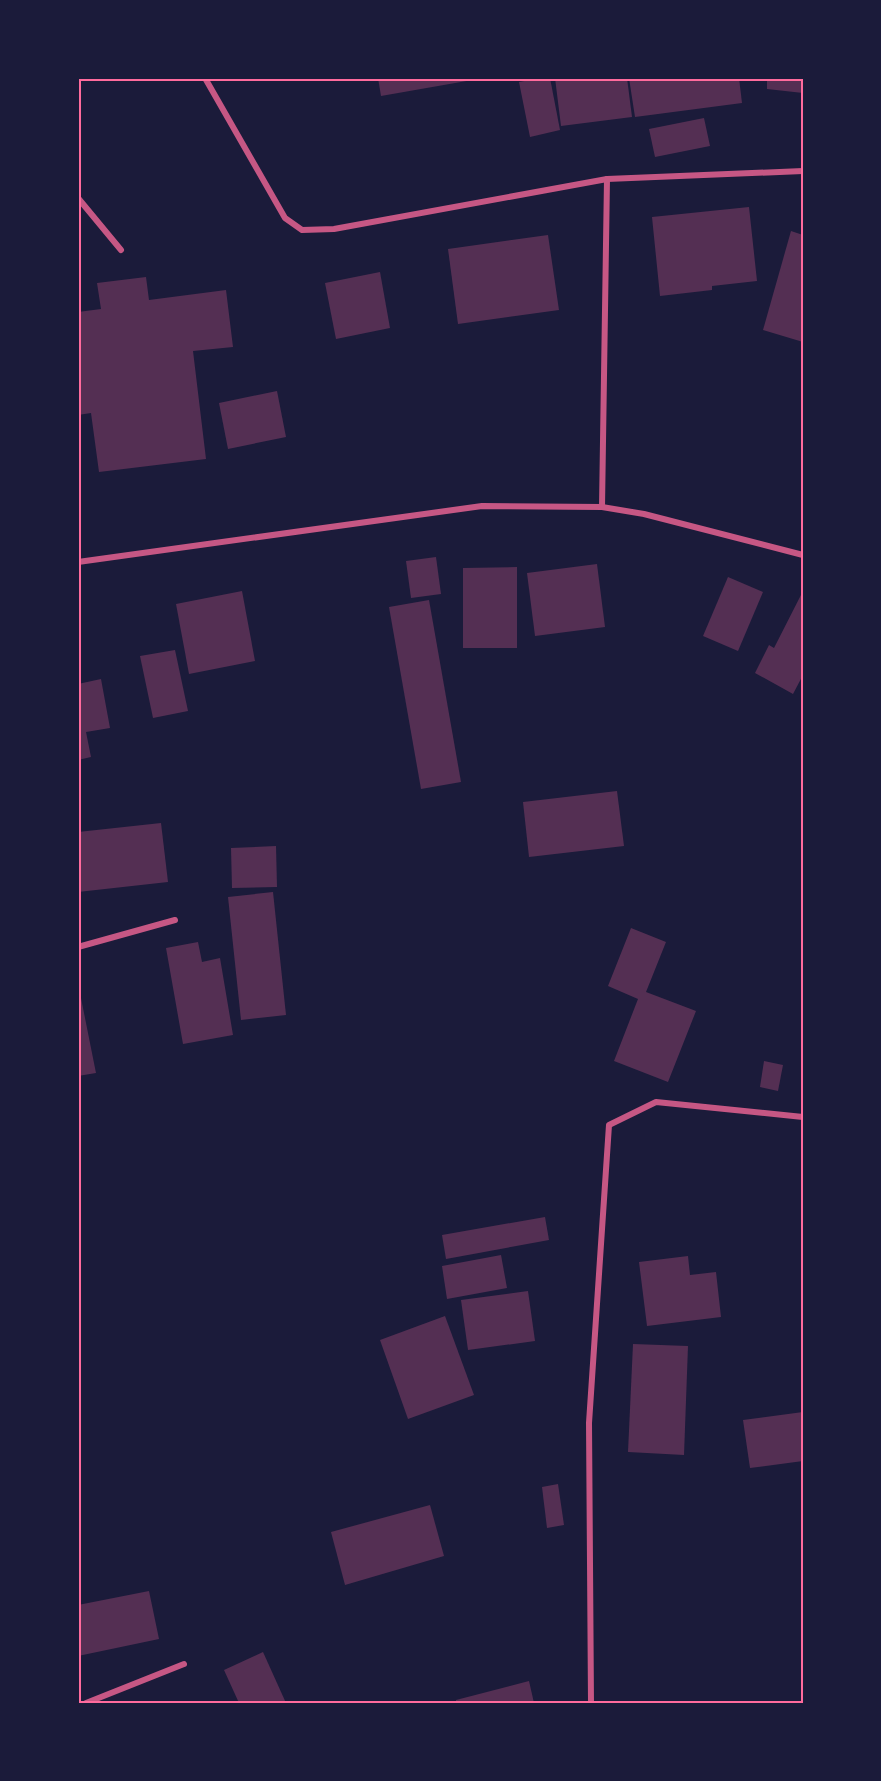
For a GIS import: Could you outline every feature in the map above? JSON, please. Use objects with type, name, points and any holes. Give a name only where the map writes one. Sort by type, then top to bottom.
[{"type":"street","points":[[205,78],[285,218],[302,230],[334,230],[607,179],[803,171]]},
{"type":"street","points":[[602,507],[607,179]]},
{"type":"street","points":[[78,198],[121,250]]},
{"type":"street","points":[[78,562],[482,506],[602,507],[644,514],[803,555]]},
{"type":"street","points":[[78,946],[175,920]]},
{"type":"street","points":[[591,1703],[589,1423],[609,1125],[656,1102],[803,1117]]},
{"type":"street","points":[[86,1703],[184,1664]]},
{"type":"building","points":[[378,78],[478,78],[478,79],[381,96]]},
{"type":"building","points":[[550,78],[560,130],[530,137],[519,82]]},
{"type":"building","points":[[555,78],[627,78],[632,117],[561,126]]},
{"type":"building","points":[[629,78],[739,78],[742,103],[635,117]]},
{"type":"building","points":[[767,78],[803,78],[803,93],[767,89]]},
{"type":"building","points":[[704,118],[710,146],[655,157],[649,129]]},
{"type":"building","points":[[749,207],[757,281],[712,286],[712,290],[660,296],[652,217]]},
{"type":"building","points":[[791,231],[803,235],[803,342],[763,330]]},
{"type":"building","points":[[548,235],[559,310],[458,324],[448,249]]},
{"type":"building","points":[[380,272],[390,328],[336,339],[325,283]]},
{"type":"building","points":[[146,277],[149,300],[226,290],[233,347],[193,351],[206,459],[99,472],[91,413],[78,415],[78,312],[101,309],[97,283]]},
{"type":"building","points":[[277,391],[286,437],[228,449],[219,403]]},
{"type":"building","points":[[436,557],[441,594],[411,598],[406,561]]},
{"type":"building","points":[[597,564],[605,627],[535,636],[527,573]]},
{"type":"building","points":[[517,567],[517,648],[463,648],[463,568]]},
{"type":"building","points":[[728,577],[763,592],[738,651],[703,636]]},
{"type":"building","points":[[242,591],[255,661],[189,674],[176,604]]},
{"type":"building","points":[[803,591],[803,675],[793,694],[755,673],[769,645],[774,648]]},
{"type":"building","points":[[429,600],[461,782],[421,789],[389,607]]},
{"type":"building","points":[[175,650],[188,711],[153,718],[140,656]]},
{"type":"building","points":[[101,679],[110,728],[86,732],[91,757],[78,760],[78,684]]},
{"type":"building","points":[[617,791],[624,846],[529,857],[523,802]]},
{"type":"building","points":[[161,823],[168,882],[78,892],[78,832]]},
{"type":"building","points":[[276,846],[277,887],[232,888],[231,848]]},
{"type":"building","points":[[273,892],[286,1015],[241,1020],[228,897]]},
{"type":"building","points":[[631,928],[666,942],[646,992],[696,1011],[668,1082],[614,1061],[638,999],[608,986]]},
{"type":"building","points":[[198,942],[202,962],[220,958],[233,1035],[183,1044],[166,948]]},
{"type":"building","points":[[81,998],[96,1073],[78,1076],[78,999]]},
{"type":"building","points":[[764,1061],[783,1065],[778,1091],[760,1087]]},
{"type":"building","points":[[545,1217],[549,1240],[446,1259],[442,1235]]},
{"type":"building","points":[[501,1255],[507,1288],[447,1299],[442,1266]]},
{"type":"building","points":[[688,1256],[690,1275],[716,1272],[721,1317],[647,1326],[639,1262]]},
{"type":"building","points":[[528,1291],[535,1341],[468,1350],[461,1300]]},
{"type":"building","points":[[445,1316],[474,1395],[408,1419],[380,1340]]},
{"type":"building","points":[[633,1344],[688,1346],[684,1455],[628,1452]]},
{"type":"building","points":[[803,1412],[803,1461],[750,1468],[743,1420]]},
{"type":"building","points":[[558,1484],[564,1525],[547,1528],[542,1487]]},
{"type":"building","points":[[430,1505],[444,1556],[345,1585],[331,1532]]},
{"type":"building","points":[[149,1591],[159,1639],[78,1656],[78,1605]]},
{"type":"building","points":[[263,1652],[286,1703],[239,1703],[224,1670]]},
{"type":"building","points":[[529,1681],[534,1703],[456,1703],[456,1700]]}]
